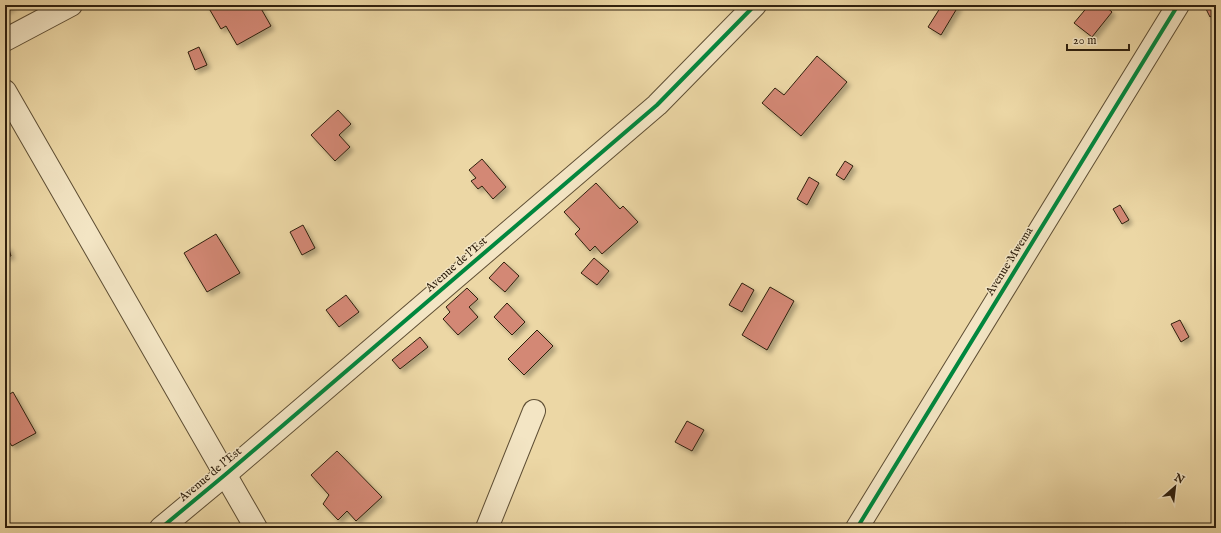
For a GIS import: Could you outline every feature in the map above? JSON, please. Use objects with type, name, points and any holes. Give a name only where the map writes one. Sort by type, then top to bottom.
[{"type":"street","points":[[5,40],[71,5]]},
{"type":"street","name":"Avenue de l'Est","points":[[161,528],[658,105],[756,5]]},
{"type":"street","name":"Avenue Mwema","points":[[857,528],[1178,5]]},
{"type":"street","points":[[5,91],[256,528]]},
{"type":"street","points":[[487,528],[534,411]]},
{"type":"building","points":[[5,5],[14,5],[5,11]]},
{"type":"building","points":[[207,5],[259,5],[271,26],[237,45],[226,26],[221,29]]},
{"type":"building","points":[[942,5],[959,5],[941,35],[928,27]]},
{"type":"building","points":[[1089,5],[1104,5],[1112,12],[1092,37],[1074,23]]},
{"type":"building","points":[[1212,5],[1216,5],[1216,13],[1210,17],[1206,9]]},
{"type":"building","points":[[199,47],[207,65],[195,70],[188,52]]},
{"type":"building","points":[[817,56],[847,82],[801,136],[762,103],[775,88],[784,95]]},
{"type":"building","points":[[338,110],[351,124],[339,135],[350,147],[335,161],[311,135]]},
{"type":"building","points":[[482,159],[506,187],[493,199],[482,186],[478,189],[471,181],[476,178],[469,170]]},
{"type":"building","points":[[845,161],[853,166],[844,180],[836,175]]},
{"type":"building","points":[[809,177],[819,183],[807,205],[797,199]]},
{"type":"building","points":[[596,183],[620,209],[623,206],[638,222],[602,254],[595,246],[590,251],[575,234],[580,229],[564,212]]},
{"type":"building","points":[[1120,205],[1129,220],[1122,224],[1113,209]]},
{"type":"building","points":[[303,225],[315,248],[302,255],[290,232]]},
{"type":"building","points":[[216,234],[240,273],[207,292],[184,253]]},
{"type":"building","points":[[8,246],[11,256],[5,257],[5,247]]},
{"type":"building","points":[[594,258],[609,271],[597,285],[581,273]]},
{"type":"building","points":[[504,262],[519,276],[505,292],[489,278]]},
{"type":"building","points":[[742,283],[754,290],[742,312],[729,305]]},
{"type":"building","points":[[770,287],[794,301],[767,350],[742,335]]},
{"type":"building","points":[[467,288],[478,299],[469,307],[478,317],[458,335],[443,319],[450,312],[446,307]]},
{"type":"building","points":[[346,295],[359,312],[339,327],[326,310]]},
{"type":"building","points":[[507,303],[525,322],[512,335],[494,317]]},
{"type":"building","points":[[1180,320],[1189,337],[1181,342],[1171,324]]},
{"type":"building","points":[[537,330],[553,346],[524,375],[508,359]]},
{"type":"building","points":[[420,337],[428,347],[400,369],[392,360]]},
{"type":"building","points":[[13,392],[36,433],[12,446],[7,439],[5,440],[5,397]]},
{"type":"building","points":[[687,421],[704,430],[692,451],[675,442]]},
{"type":"building","points":[[337,451],[382,497],[356,521],[347,511],[338,520],[323,504],[329,495],[311,475]]},
{"type":"building","points":[[1126,523],[1130,528],[1120,528]]},
{"type":"cycle path","points":[[161,528],[657,105],[755,5]]},
{"type":"cycle path","points":[[857,528],[1178,5]]}]
